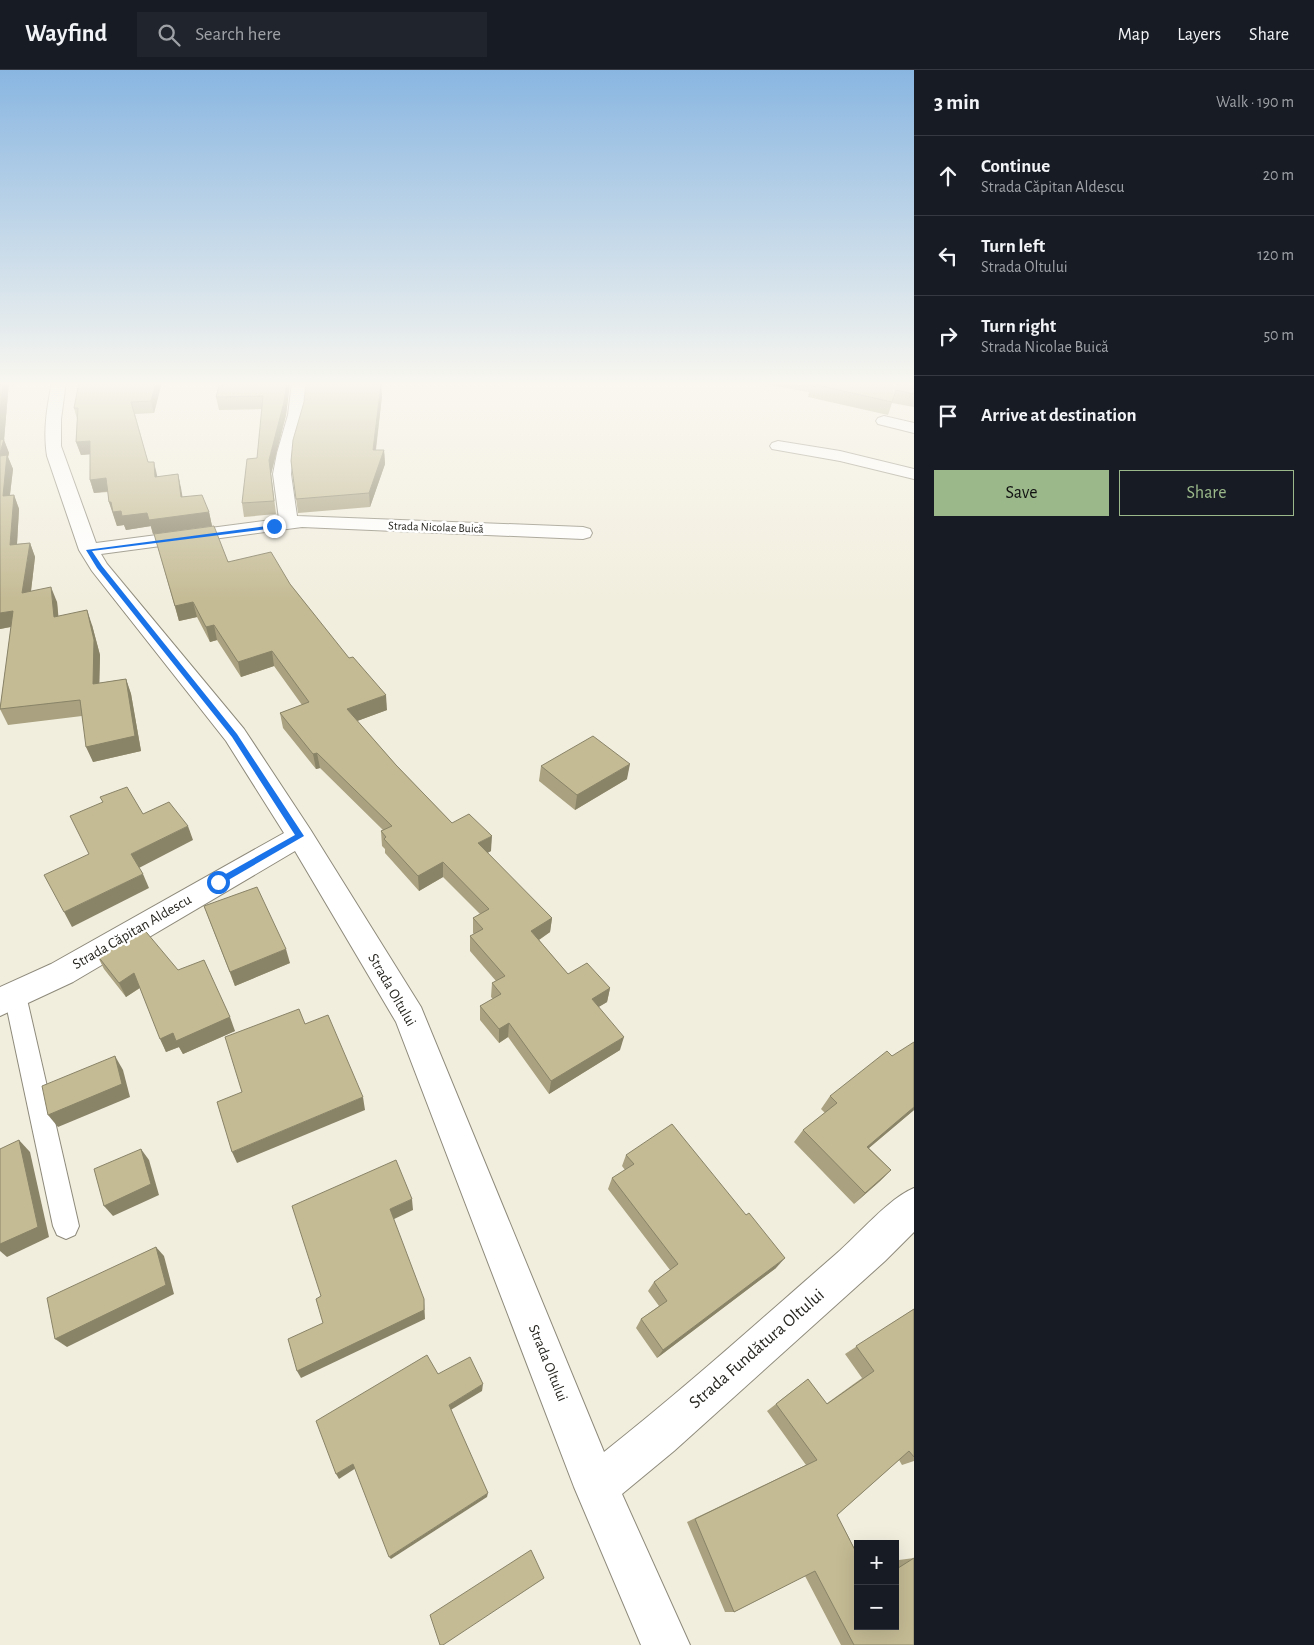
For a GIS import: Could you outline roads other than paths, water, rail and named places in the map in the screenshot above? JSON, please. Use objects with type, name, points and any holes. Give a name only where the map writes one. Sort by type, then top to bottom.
[{"type":"street","name":"Strada Oltului","points":[[54,456],[89,550],[99,567],[235,735],[300,836],[410,1017],[596,1487],[666,1645]]},
{"type":"street","points":[[285,456],[282,474],[289,522]]},
{"type":"street","points":[[837,456],[914,474]]},
{"type":"street","name":"Strada Nicolae Buică","points":[[89,550],[274,526],[289,522],[583,533]]},
{"type":"street","name":"Strada Căpitan Aldescu","points":[[7,999],[62,973],[300,836]]},
{"type":"street","name":"Strada Fundătura Oltului","points":[[596,1487],[659,1436],[872,1248],[914,1206]]},
{"type":"lane","name":"Strada Căpitan Aldescu","points":[[7,999],[66,1226]]}]
